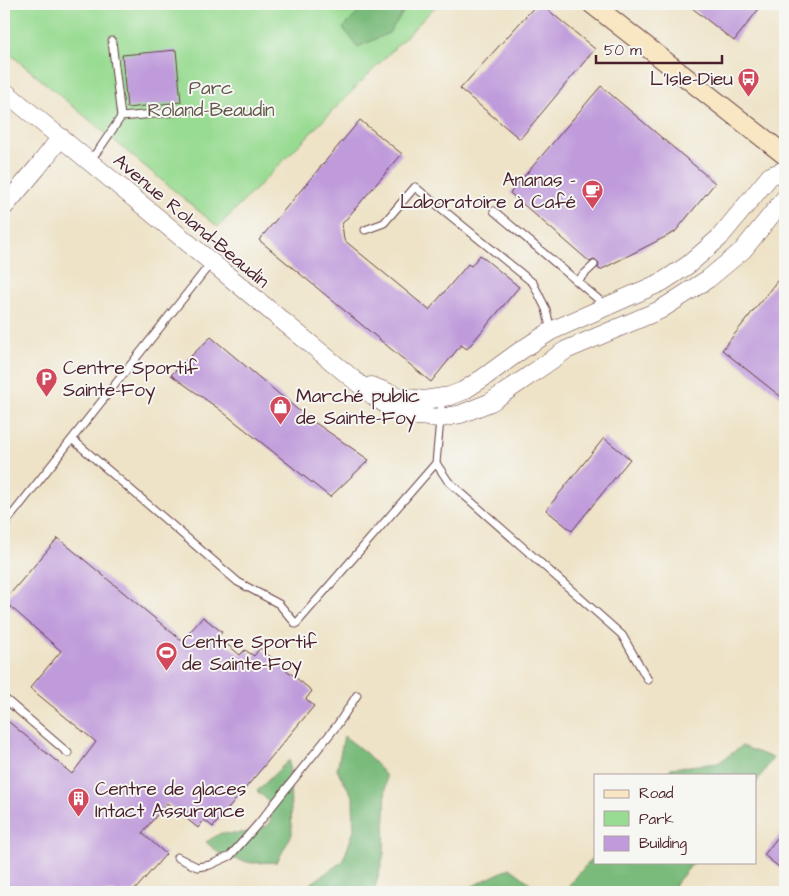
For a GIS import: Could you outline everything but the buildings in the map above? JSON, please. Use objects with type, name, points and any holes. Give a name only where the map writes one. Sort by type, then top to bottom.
[{"type":"main road","points":[[592,4],[785,155]]},
{"type":"street","name":"Avenue Roland-Beaudin","points":[[4,92],[376,398],[393,409],[417,416],[441,418],[461,414],[491,402],[566,350],[660,310],[700,284],[743,250],[785,198]]},
{"type":"street","points":[[4,207],[61,137]]},
{"type":"street","name":"Avenue Roland-Beaudin","points":[[354,380],[400,397],[424,400],[442,398],[463,390],[551,331],[662,282],[688,265],[719,238],[770,176],[785,170]]},
{"type":"lane","points":[[88,161],[100,148],[121,117],[112,41]]},
{"type":"lane","points":[[121,117],[188,111]]},
{"type":"lane","points":[[365,230],[384,223],[415,187],[532,283],[546,309],[551,331]]},
{"type":"lane","points":[[494,210],[608,307]]},
{"type":"lane","points":[[4,525],[211,263]]},
{"type":"lane","points":[[577,281],[594,265]]},
{"type":"lane","points":[[72,439],[238,582],[279,604],[296,624],[436,464],[442,398]]},
{"type":"lane","points":[[436,464],[448,481],[622,635],[648,680]]},
{"type":"lane","points":[[177,857],[197,867],[210,865],[230,856],[332,732],[358,695]]},
{"type":"lane","points":[[4,698],[68,753]]},
{"type":"green space","name":"Parc Roland-Beaudin","points":[[4,4],[438,4],[218,227],[4,49]]},
{"type":"green space","points":[[358,4],[405,4],[406,8],[389,33],[358,47],[343,28],[358,13]]},
{"type":"green space","points":[[344,736],[366,753],[386,776],[384,854],[374,892],[299,892],[343,861],[354,830],[353,797],[337,770]]},
{"type":"green space","points":[[742,746],[773,758],[756,783],[756,774],[666,774],[671,768],[718,763]]},
{"type":"green space","points":[[289,760],[292,834],[277,862],[252,863],[222,856],[206,842],[221,833],[233,834],[257,831],[270,824],[272,804],[257,791]]},
{"type":"green space","points":[[594,856],[594,864],[692,864],[669,892],[563,892]]},
{"type":"green space","points":[[510,868],[542,892],[460,892]]},
{"type":"place","name":"L'Isle-Dieu","points":[[749,97]]},
{"type":"place","name":"Ananas - Laboratoire à Café","points":[[592,209]]},
{"type":"place","name":"Centre Sportif Sainte-Foy","points":[[47,397]]},
{"type":"place","name":"Marché public de Sainte-Foy","points":[[280,425]]},
{"type":"place","name":"Centre Sportif de Sainte-Foy","points":[[166,671]]},
{"type":"place","name":"Centre de glaces Intact Assurance","points":[[79,818]]}]
